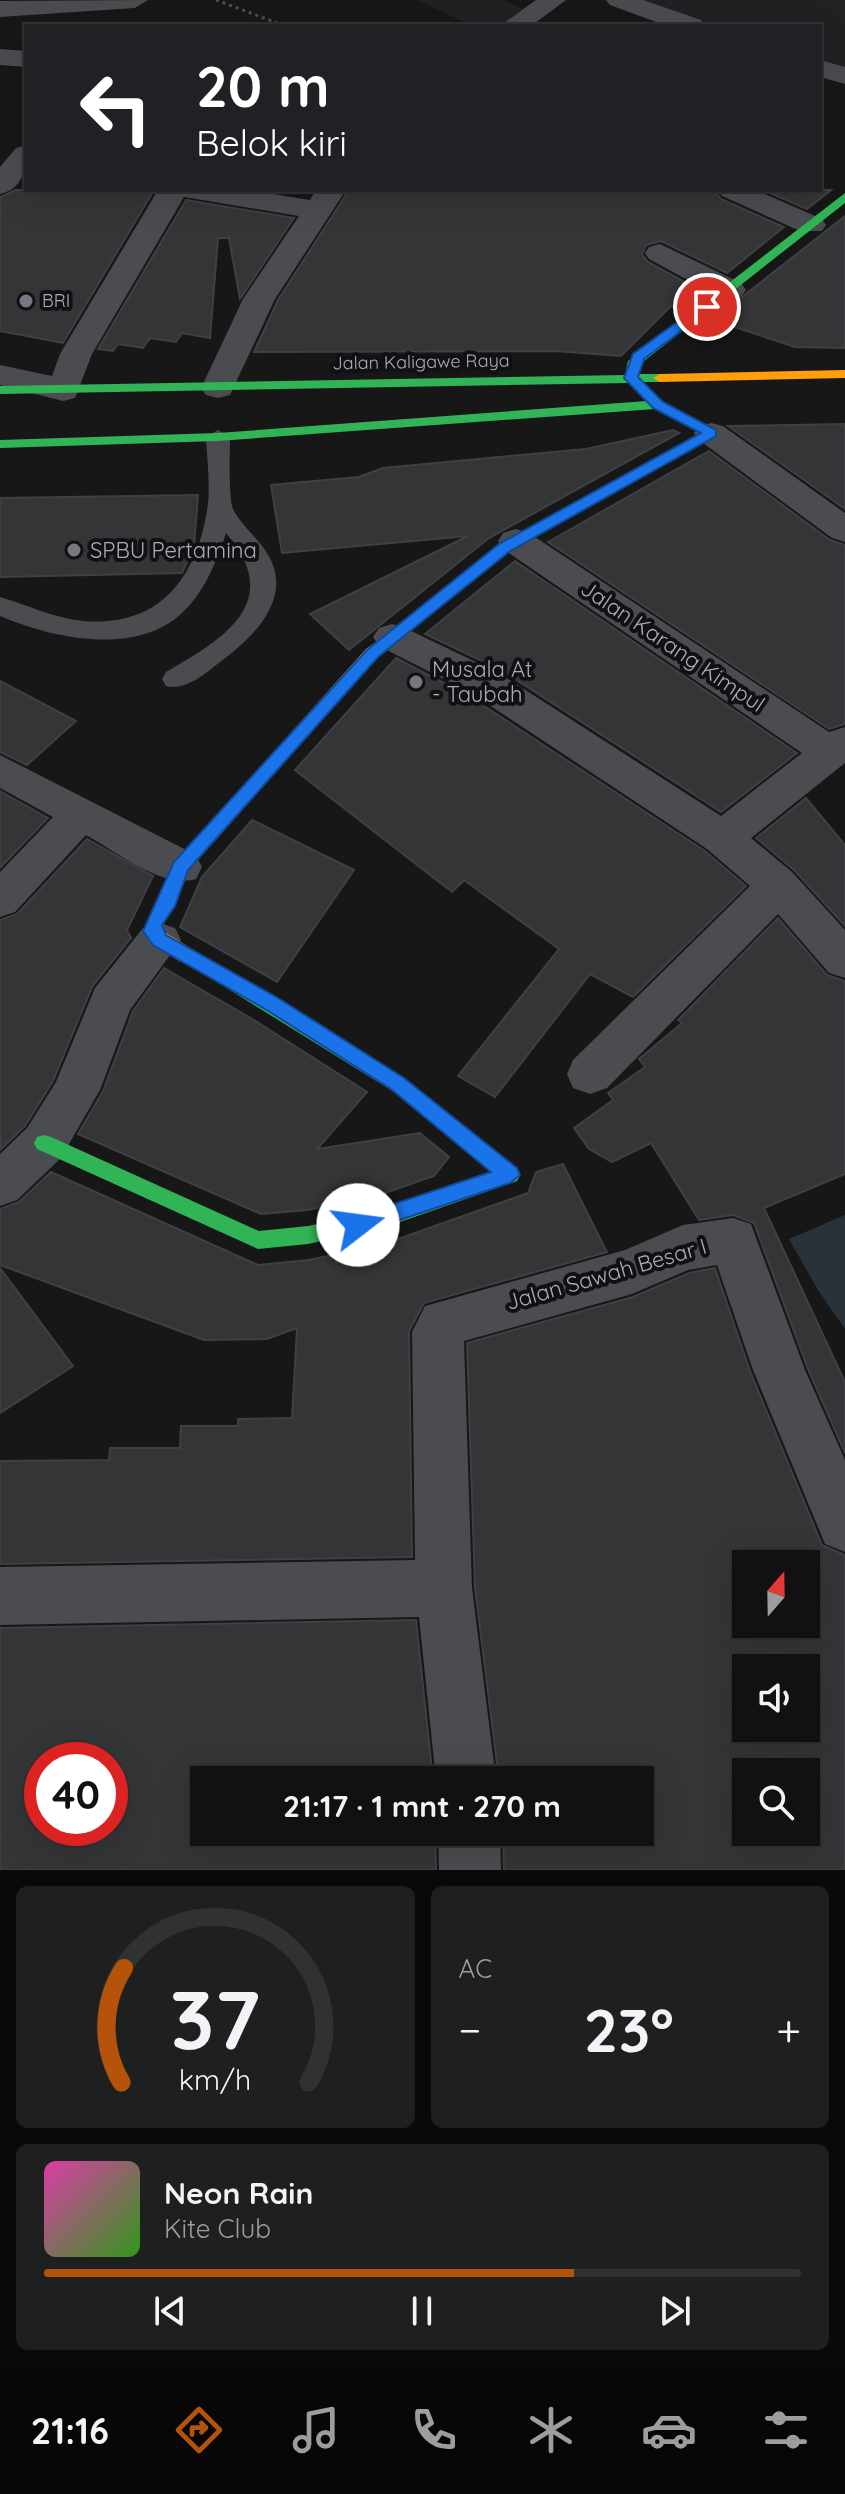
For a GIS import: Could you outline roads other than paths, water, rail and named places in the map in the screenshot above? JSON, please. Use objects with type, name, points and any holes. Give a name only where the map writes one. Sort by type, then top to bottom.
[{"type":"main road","points":[[708,419],[658,405],[631,378],[638,357],[730,290],[845,197]]},
{"type":"main road","name":"Jalan Kaligawe Raya","points":[[0,390],[845,374]]},
{"type":"main road","points":[[0,444],[218,437],[658,405],[708,419]]},
{"type":"main road","points":[[44,1143],[258,1240],[308,1235],[383,1219],[510,1175],[398,1084],[272,1004],[159,940],[152,931],[154,922],[166,906],[181,867],[372,653],[516,541],[708,419]]},
{"type":"street","points":[[0,9],[135,0]]},
{"type":"street","points":[[516,24],[553,0]]},
{"type":"street","points":[[619,0],[686,24]]},
{"type":"street","points":[[0,57],[24,59]]},
{"type":"street","points":[[822,69],[845,76]]},
{"type":"street","points":[[0,375],[62,390],[76,354],[172,192]]},
{"type":"street","points":[[218,192],[323,200],[259,299],[218,388]]},
{"type":"street","points":[[737,192],[811,225]]},
{"type":"street","points":[[660,253],[730,290]]},
{"type":"street","points":[[708,419],[845,530]]},
{"type":"street","name":"Jalan Karang Kimpul","points":[[516,541],[837,746],[722,838]]},
{"type":"street","points":[[392,637],[485,683],[722,838],[777,884],[845,960]]},
{"type":"street","points":[[0,770],[181,867]]},
{"type":"street","points":[[0,900],[82,813]]},
{"type":"street","points":[[590,1074],[749,918],[777,884]]},
{"type":"street","points":[[0,1185],[44,1143],[76,1090],[111,1001],[159,940]]},
{"type":"street","name":"Jalan Sawah Besar I","points":[[464,1766],[444,1588],[439,1327],[443,1323],[632,1271],[683,1248],[733,1240],[779,1370],[845,1524]]},
{"type":"street","points":[[0,1596],[444,1588]]},
{"type":"street","points":[[469,1846],[470,1870]]},
{"type":"lane","points":[[0,606],[60,626],[92,628],[124,629],[167,612],[189,585],[206,554],[219,509],[218,437]]},
{"type":"lane","points":[[175,679],[234,640],[260,602],[265,583],[263,567],[219,509]]},
{"type":"place","name":"BRI","points":[[26,301]]},
{"type":"place","name":"SPBU Pertamina","points":[[74,550]]},
{"type":"place","name":"Musala At - Taubah","points":[[416,682]]}]
